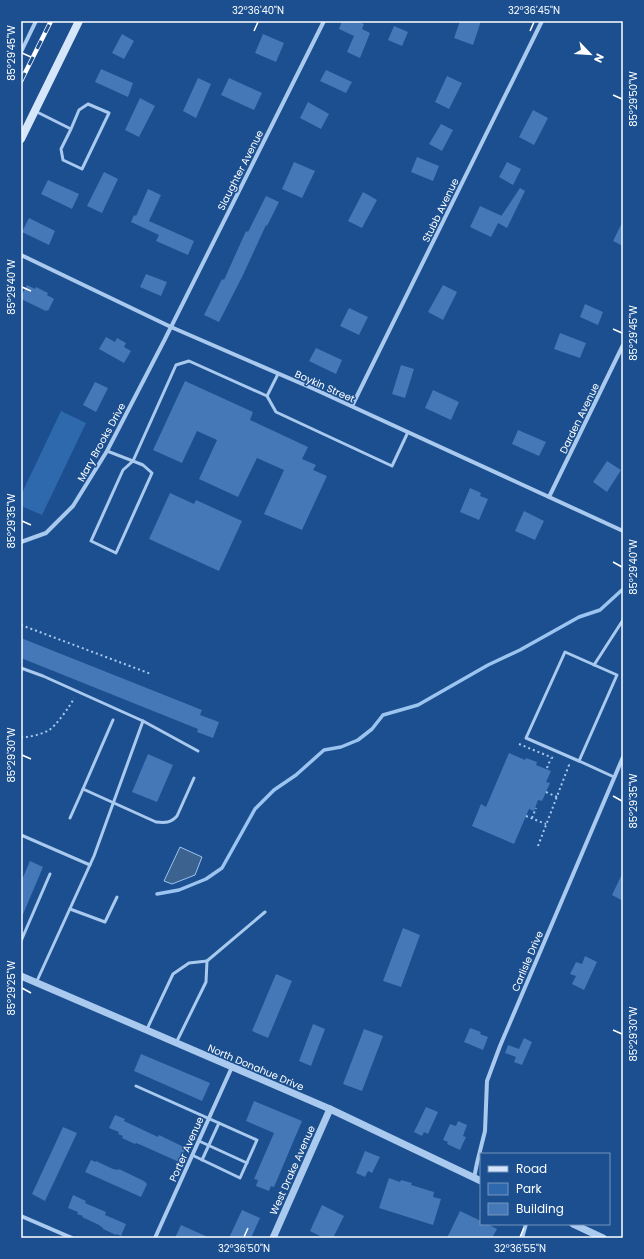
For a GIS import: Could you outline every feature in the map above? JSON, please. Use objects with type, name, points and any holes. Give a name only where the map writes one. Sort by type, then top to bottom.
[{"type":"main road","points":[[21,139],[79,21]]},
{"type":"street","points":[[21,52],[36,21]]},
{"type":"street","name":"Slaughter Avenue","points":[[171,327],[324,21]]},
{"type":"street","name":"Stubb Avenue","points":[[352,406],[542,21]]},
{"type":"street","name":"Boykin Street","points":[[21,255],[171,327],[352,406],[623,531]]},
{"type":"street","name":"Mary Brooks Drive","points":[[21,542],[46,533],[73,506],[107,451],[171,327]]},
{"type":"street","name":"Darden Avenue","points":[[549,497],[623,345]]},
{"type":"street","name":"Carlisle Drive","points":[[478,1180],[477,1163],[485,1131],[487,1081],[500,1046],[623,757]]},
{"type":"street","name":"North Donahue Drive","points":[[21,976],[330,1109],[478,1180]]},
{"type":"street","name":"Porter Avenue","points":[[154,1238],[232,1067]]},
{"type":"street","name":"West Drake Avenue","points":[[273,1238],[330,1109]]},
{"type":"street","points":[[21,1216],[72,1238]]},
{"type":"street","points":[[522,1238],[526,1225]]},
{"type":"street","points":[[575,1225],[603,1238]]},
{"type":"lane","points":[[88,104],[109,113],[82,169],[63,160],[61,149],[71,129],[79,110],[88,104]]},
{"type":"lane","points":[[35,111],[71,129]]},
{"type":"lane","points":[[107,451],[133,461],[144,465],[152,472],[116,553],[91,541],[123,470],[133,461],[176,365],[189,361],[267,396],[276,412],[392,466],[408,432]]},
{"type":"lane","points":[[267,396],[278,374]]},
{"type":"lane","points":[[594,665],[623,620]]},
{"type":"lane","points":[[579,761],[617,675],[565,652],[526,738],[614,778]]},
{"type":"lane","points":[[21,668],[143,721],[198,751]]},
{"type":"lane","points":[[70,818],[113,720]]},
{"type":"lane","points":[[36,983],[90,865],[143,721]]},
{"type":"lane","points":[[83,789],[156,822],[165,823],[173,820],[176,816],[194,778]]},
{"type":"lane","points":[[21,835],[90,865]]},
{"type":"lane","points":[[21,941],[50,874]]},
{"type":"lane","points":[[70,909],[105,922],[116,897]]},
{"type":"lane","points":[[146,1030],[173,974],[189,963],[207,961],[266,912]]},
{"type":"lane","points":[[176,1043],[206,982],[207,961]]},
{"type":"lane","points":[[136,1086],[257,1140],[240,1178],[192,1155]]},
{"type":"lane","points":[[202,1160],[219,1123]]},
{"type":"lane","points":[[199,1141],[247,1162]]},
{"type":"path","points":[[21,625],[151,674]]},
{"type":"path","points":[[21,737],[25,738],[50,730],[71,705],[76,691]]},
{"type":"path","points":[[519,744],[557,760]]},
{"type":"path","points":[[547,768],[551,758]]},
{"type":"path","points":[[538,846],[569,765],[563,763]]},
{"type":"path","points":[[546,792],[557,797]]},
{"type":"path","points":[[532,818],[536,808]]},
{"type":"path","points":[[526,816],[546,824]]},
{"type":"green space","points":[[61,411],[86,423],[42,515],[21,506],[21,495]]},
{"type":"shaded area","points":[[180,847],[202,857],[195,875],[172,884],[164,881]]},
{"type":"building","points":[[342,21],[357,21],[364,24],[362,29],[370,33],[360,58],[347,52],[354,36],[339,29]]},
{"type":"building","points":[[460,21],[481,21],[473,45],[454,38]]},
{"type":"building","points":[[394,26],[408,32],[402,46],[388,40]]},
{"type":"building","points":[[122,34],[134,41],[124,59],[112,53]]},
{"type":"building","points":[[263,34],[284,43],[276,62],[255,53]]},
{"type":"building","points":[[101,69],[133,83],[128,97],[95,82]]},
{"type":"building","points":[[326,70],[352,82],[346,93],[320,81]]},
{"type":"building","points":[[447,76],[462,83],[449,109],[435,102]]},
{"type":"building","points":[[198,78],[211,84],[196,118],[183,111]]},
{"type":"building","points":[[229,78],[262,93],[254,110],[221,95]]},
{"type":"building","points":[[140,98],[155,106],[139,137],[125,130]]},
{"type":"building","points":[[308,102],[329,114],[321,129],[300,118]]},
{"type":"building","points":[[533,110],[548,118],[534,145],[519,137]]},
{"type":"building","points":[[441,124],[453,130],[442,151],[429,144]]},
{"type":"building","points":[[417,157],[439,166],[433,181],[411,172]]},
{"type":"building","points":[[294,162],[315,171],[302,198],[282,189]]},
{"type":"building","points":[[507,162],[521,169],[513,185],[499,177]]},
{"type":"building","points":[[104,172],[118,179],[102,213],[87,206]]},
{"type":"building","points":[[48,180],[79,194],[72,209],[41,194]]},
{"type":"building","points":[[520,188],[525,191],[507,228],[498,223],[491,237],[470,227],[480,206],[501,216]]},
{"type":"building","points":[[148,189],[161,195],[149,221],[194,241],[188,255],[156,241],[159,235],[131,222],[134,215],[136,216]]},
{"type":"building","points":[[363,192],[377,200],[362,228],[348,221]]},
{"type":"building","points":[[266,196],[279,202],[267,226],[266,225],[219,322],[204,315],[222,279],[224,280],[246,231],[248,232]]},
{"type":"building","points":[[29,218],[55,231],[49,245],[22,232]]},
{"type":"building","points":[[623,221],[623,246],[613,241]]},
{"type":"building","points":[[146,274],[167,282],[161,296],[140,287]]},
{"type":"building","points":[[27,285],[35,289],[36,287],[48,293],[47,295],[54,299],[48,311],[21,299]]},
{"type":"building","points":[[443,285],[457,292],[443,320],[428,312]]},
{"type":"building","points":[[585,304],[603,312],[598,325],[580,317]]},
{"type":"building","points":[[349,308],[368,317],[359,335],[340,326]]},
{"type":"building","points":[[560,333],[586,343],[580,358],[554,349]]},
{"type":"building","points":[[106,337],[115,342],[117,338],[126,343],[124,347],[131,351],[124,363],[99,349]]},
{"type":"building","points":[[316,348],[342,360],[336,374],[309,361]]},
{"type":"building","points":[[401,365],[414,369],[405,398],[392,394]]},
{"type":"building","points":[[185,381],[253,412],[250,420],[308,447],[302,459],[316,465],[313,470],[327,476],[302,530],[264,514],[284,470],[257,458],[238,497],[199,479],[217,440],[197,431],[182,463],[153,450]]},
{"type":"building","points":[[95,382],[108,388],[96,412],[83,405]]},
{"type":"building","points":[[433,390],[459,402],[451,420],[425,408]]},
{"type":"building","points":[[518,430],[546,442],[539,456],[512,444]]},
{"type":"building","points":[[607,461],[621,470],[607,492],[593,482]]},
{"type":"building","points":[[470,488],[481,493],[480,496],[488,499],[479,520],[460,512]]},
{"type":"building","points":[[170,493],[194,504],[196,500],[242,521],[219,571],[149,539]]},
{"type":"building","points":[[524,511],[544,521],[535,540],[515,531]]},
{"type":"building","points":[[21,638],[202,710],[200,715],[219,722],[213,738],[197,732],[198,729],[21,658]]},
{"type":"building","points":[[509,753],[525,760],[526,758],[537,762],[536,765],[551,771],[546,782],[550,783],[542,801],[538,800],[534,811],[529,809],[514,844],[472,826],[481,804],[486,807]]},
{"type":"building","points":[[148,754],[173,765],[157,802],[132,792]]},
{"type":"building","points":[[30,861],[43,867],[21,919],[21,882]]},
{"type":"building","points":[[623,872],[623,901],[612,895]]},
{"type":"building","points":[[403,928],[420,935],[401,987],[383,981]]},
{"type":"building","points":[[585,956],[597,962],[584,990],[572,984],[576,976],[570,974],[576,962],[582,964]]},
{"type":"building","points":[[276,974],[292,981],[268,1038],[252,1031]]},
{"type":"building","points":[[313,1024],[325,1029],[311,1066],[299,1061]]},
{"type":"building","points":[[470,1028],[481,1032],[480,1034],[488,1037],[483,1050],[464,1042]]},
{"type":"building","points":[[364,1029],[383,1036],[362,1091],[343,1084]]},
{"type":"building","points":[[524,1038],[532,1042],[522,1065],[514,1062],[516,1057],[505,1053],[508,1045],[519,1049]]},
{"type":"building","points":[[141,1054],[210,1083],[202,1101],[134,1071]]},
{"type":"building","points":[[254,1101],[302,1121],[274,1187],[271,1186],[269,1191],[256,1186],[258,1180],[254,1179],[274,1133],[246,1121]]},
{"type":"building","points":[[426,1107],[438,1112],[428,1134],[424,1132],[422,1136],[414,1132]]},
{"type":"building","points":[[115,1115],[125,1119],[124,1121],[158,1137],[159,1135],[186,1148],[179,1162],[122,1138],[123,1136],[118,1134],[119,1132],[109,1128]]},
{"type":"building","points":[[458,1121],[467,1125],[463,1136],[466,1137],[460,1150],[447,1144],[448,1142],[443,1140],[450,1124],[456,1126]]},
{"type":"building","points":[[63,1127],[77,1133],[45,1201],[32,1194]]},
{"type":"building","points":[[365,1151],[380,1157],[372,1173],[368,1171],[365,1177],[356,1173]]},
{"type":"building","points":[[91,1160],[113,1169],[119,1169],[144,1181],[147,1184],[141,1197],[85,1172]]},
{"type":"building","points":[[389,1178],[400,1182],[401,1180],[412,1183],[411,1185],[434,1192],[433,1197],[441,1199],[433,1225],[379,1208]]},
{"type":"building","points":[[73,1195],[86,1201],[85,1203],[106,1212],[105,1215],[126,1224],[121,1236],[103,1229],[99,1225],[77,1214],[78,1212],[68,1208]]},
{"type":"building","points":[[322,1205],[344,1216],[333,1238],[324,1238],[310,1231]]},
{"type":"building","points":[[242,1210],[260,1218],[251,1238],[229,1238]]},
{"type":"building","points":[[460,1211],[480,1221],[480,1225],[489,1225],[497,1229],[492,1238],[447,1238]]},
{"type":"building","points":[[181,1225],[210,1238],[175,1238]]},
{"type":"waterway","points":[[157,894],[179,890],[206,879],[222,868],[255,809],[274,790],[296,775],[324,750],[341,747],[358,740],[372,729],[383,715],[418,705],[488,665],[520,650],[579,617],[600,610],[623,589]]},
{"type":"railway","points":[[21,81],[51,21]]}]
